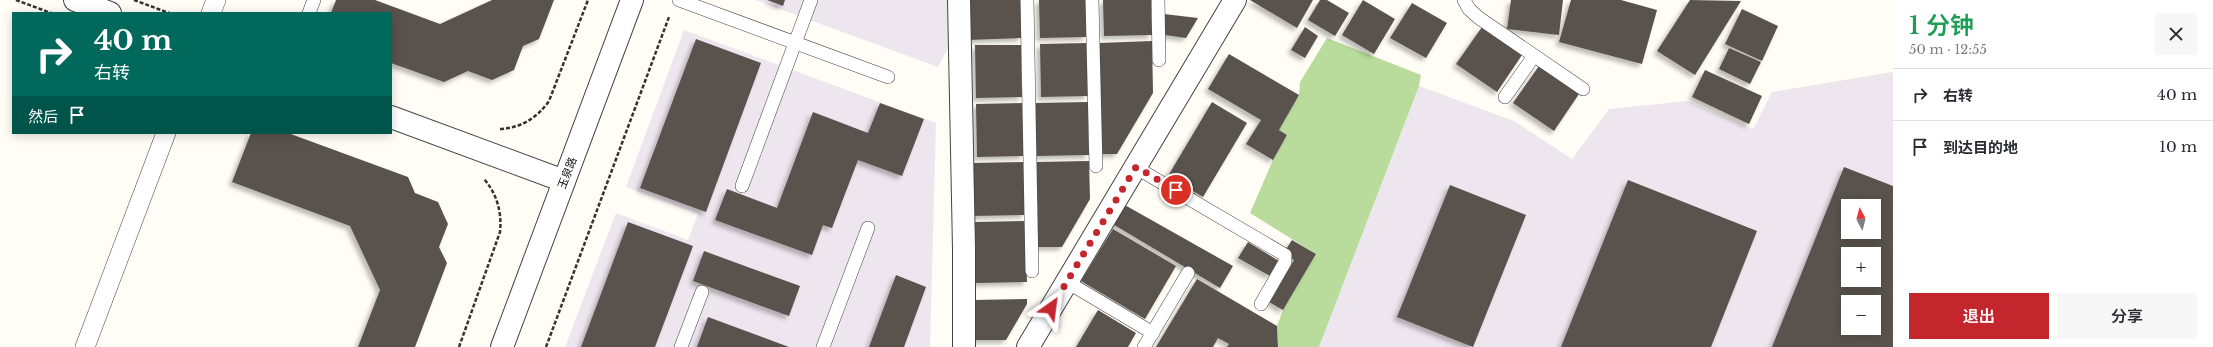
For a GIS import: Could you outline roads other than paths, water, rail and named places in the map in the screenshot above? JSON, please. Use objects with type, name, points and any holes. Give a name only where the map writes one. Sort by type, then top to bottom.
[{"type":"street","points":[[75,0],[107,12]]},
{"type":"street","points":[[211,12],[216,0]]},
{"type":"street","name":"玉泉路","points":[[502,347],[632,0]]},
{"type":"street","points":[[959,0],[964,249],[964,347]]},
{"type":"street","points":[[1028,347],[1235,0]]},
{"type":"street","points":[[392,117],[564,181]]},
{"type":"street","points":[[85,347],[166,134]]},
{"type":"lane","points":[[309,12],[314,0]]},
{"type":"lane","points":[[679,0],[888,77]]},
{"type":"lane","points":[[742,186],[811,0]]},
{"type":"lane","points":[[1027,0],[1032,271]]},
{"type":"lane","points":[[1092,0],[1096,166]]},
{"type":"lane","points":[[1158,0],[1159,60]]},
{"type":"lane","points":[[1464,0],[1474,14],[1583,89]]},
{"type":"lane","points":[[1505,98],[1534,56]]},
{"type":"lane","points":[[1136,167],[1285,255],[1285,262],[1261,304]]},
{"type":"lane","points":[[823,347],[868,228]]},
{"type":"lane","points":[[1144,347],[1188,273]]},
{"type":"lane","points":[[1067,282],[1153,333]]},
{"type":"lane","points":[[681,347],[702,292]]}]
